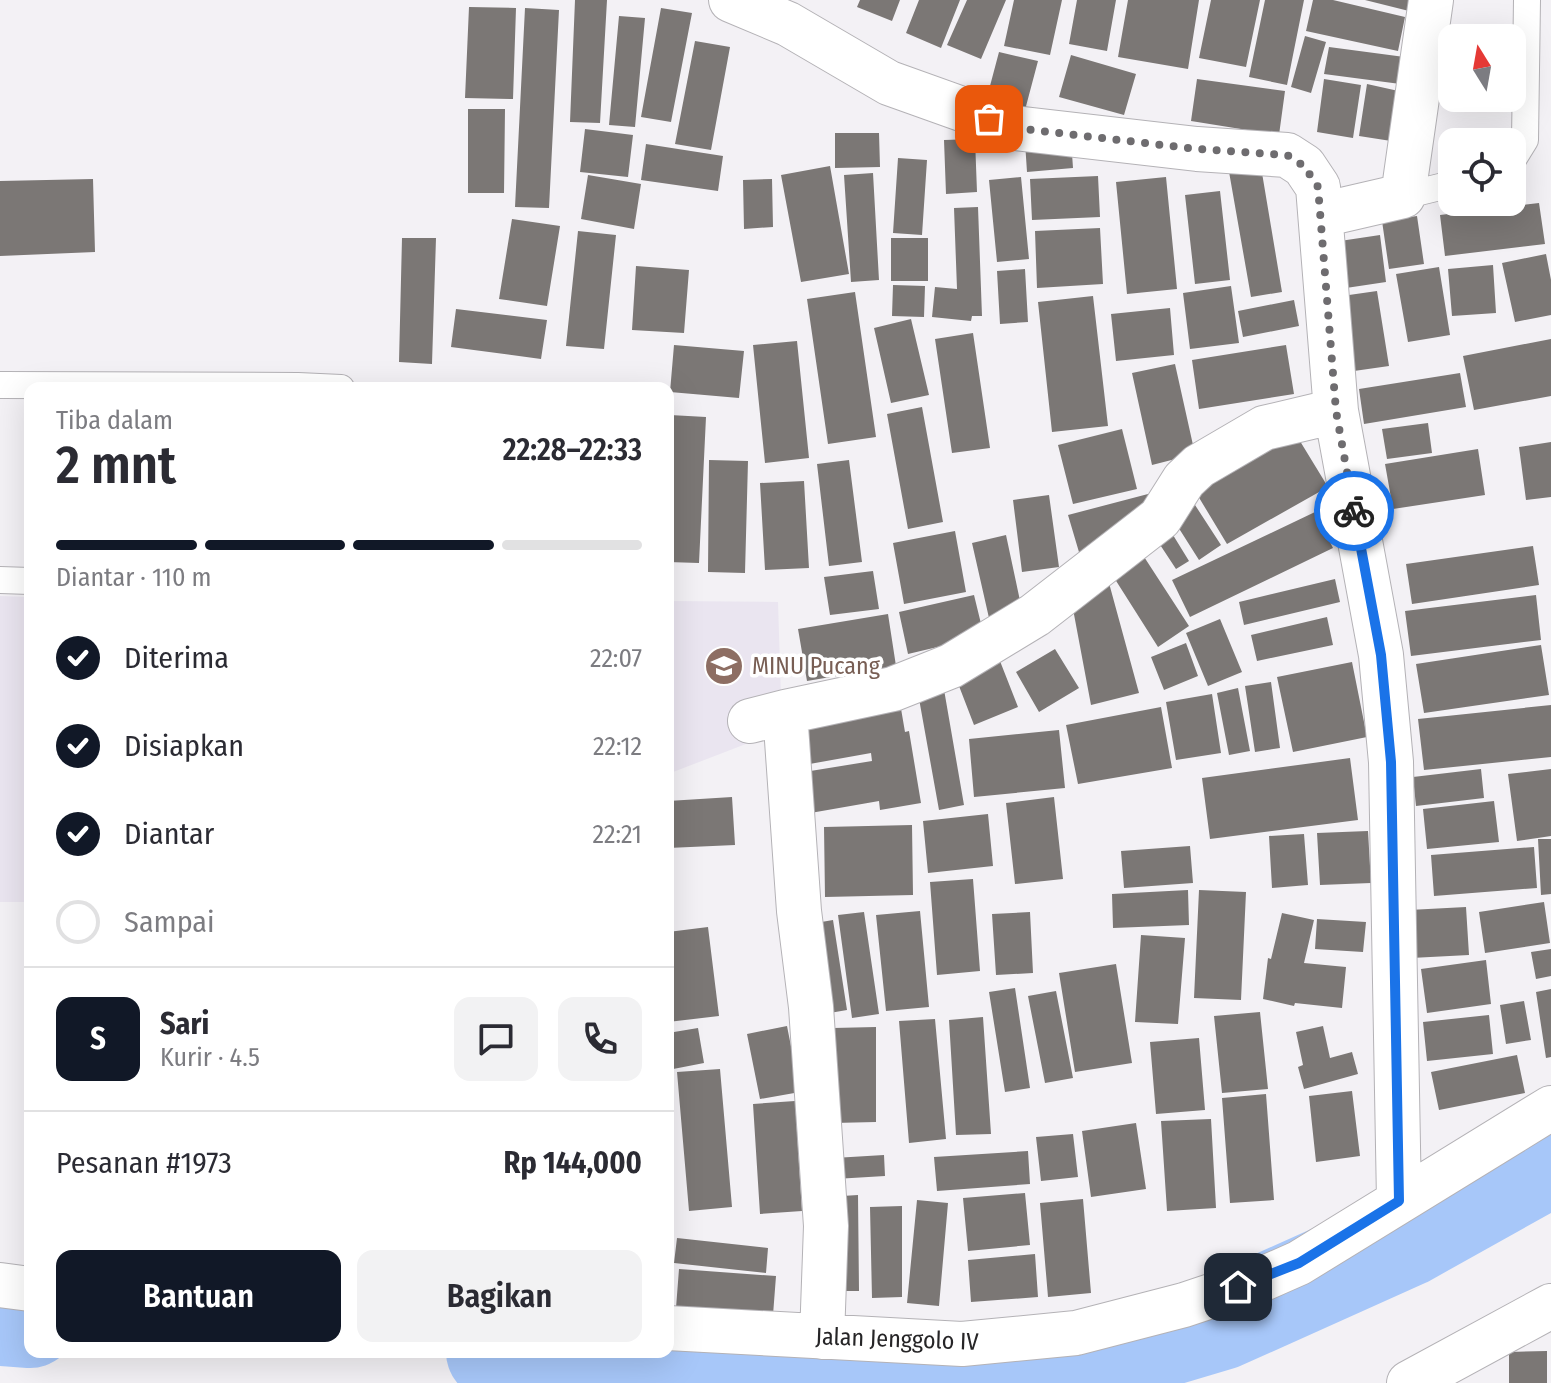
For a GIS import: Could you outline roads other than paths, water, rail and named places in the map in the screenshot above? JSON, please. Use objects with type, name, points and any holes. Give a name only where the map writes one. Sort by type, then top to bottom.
[{"type":"street","points":[[731,0],[788,24],[889,83],[1015,128],[1197,149],[1287,155],[1304,166],[1318,187],[1336,411],[1381,655],[1391,762],[1399,1201]]},
{"type":"street","points":[[1321,215],[1403,196],[1431,0]]},
{"type":"street","points":[[822,1337],[826,1226],[811,1007],[799,911],[767,716],[893,689],[951,666],[1035,615],[1160,518],[1184,480],[1199,466],[1264,428],[1336,411]]},
{"type":"street","name":"Jalan Jenggolo IV","points":[[674,1328],[962,1344],[1076,1333],[1184,1305],[1265,1278],[1299,1263],[1551,1108]]},
{"type":"street","points":[[0,1285],[24,1288]]},
{"type":"street","points":[[1409,1383],[1551,1306]]},
{"type":"lane","points":[[1525,128],[1527,0]]},
{"type":"lane","points":[[1403,196],[1438,187]]},
{"type":"lane","points":[[0,385],[24,386]]},
{"type":"lane","points":[[0,580],[24,581]]},
{"type":"waterway","points":[[583,1358],[881,1378],[1040,1376],[1221,1322],[1406,1239],[1551,1158]]},
{"type":"waterway","points":[[0,1318],[24,1320]]},
{"type":"place","name":"MINU Pucang","points":[[724,666]]}]
